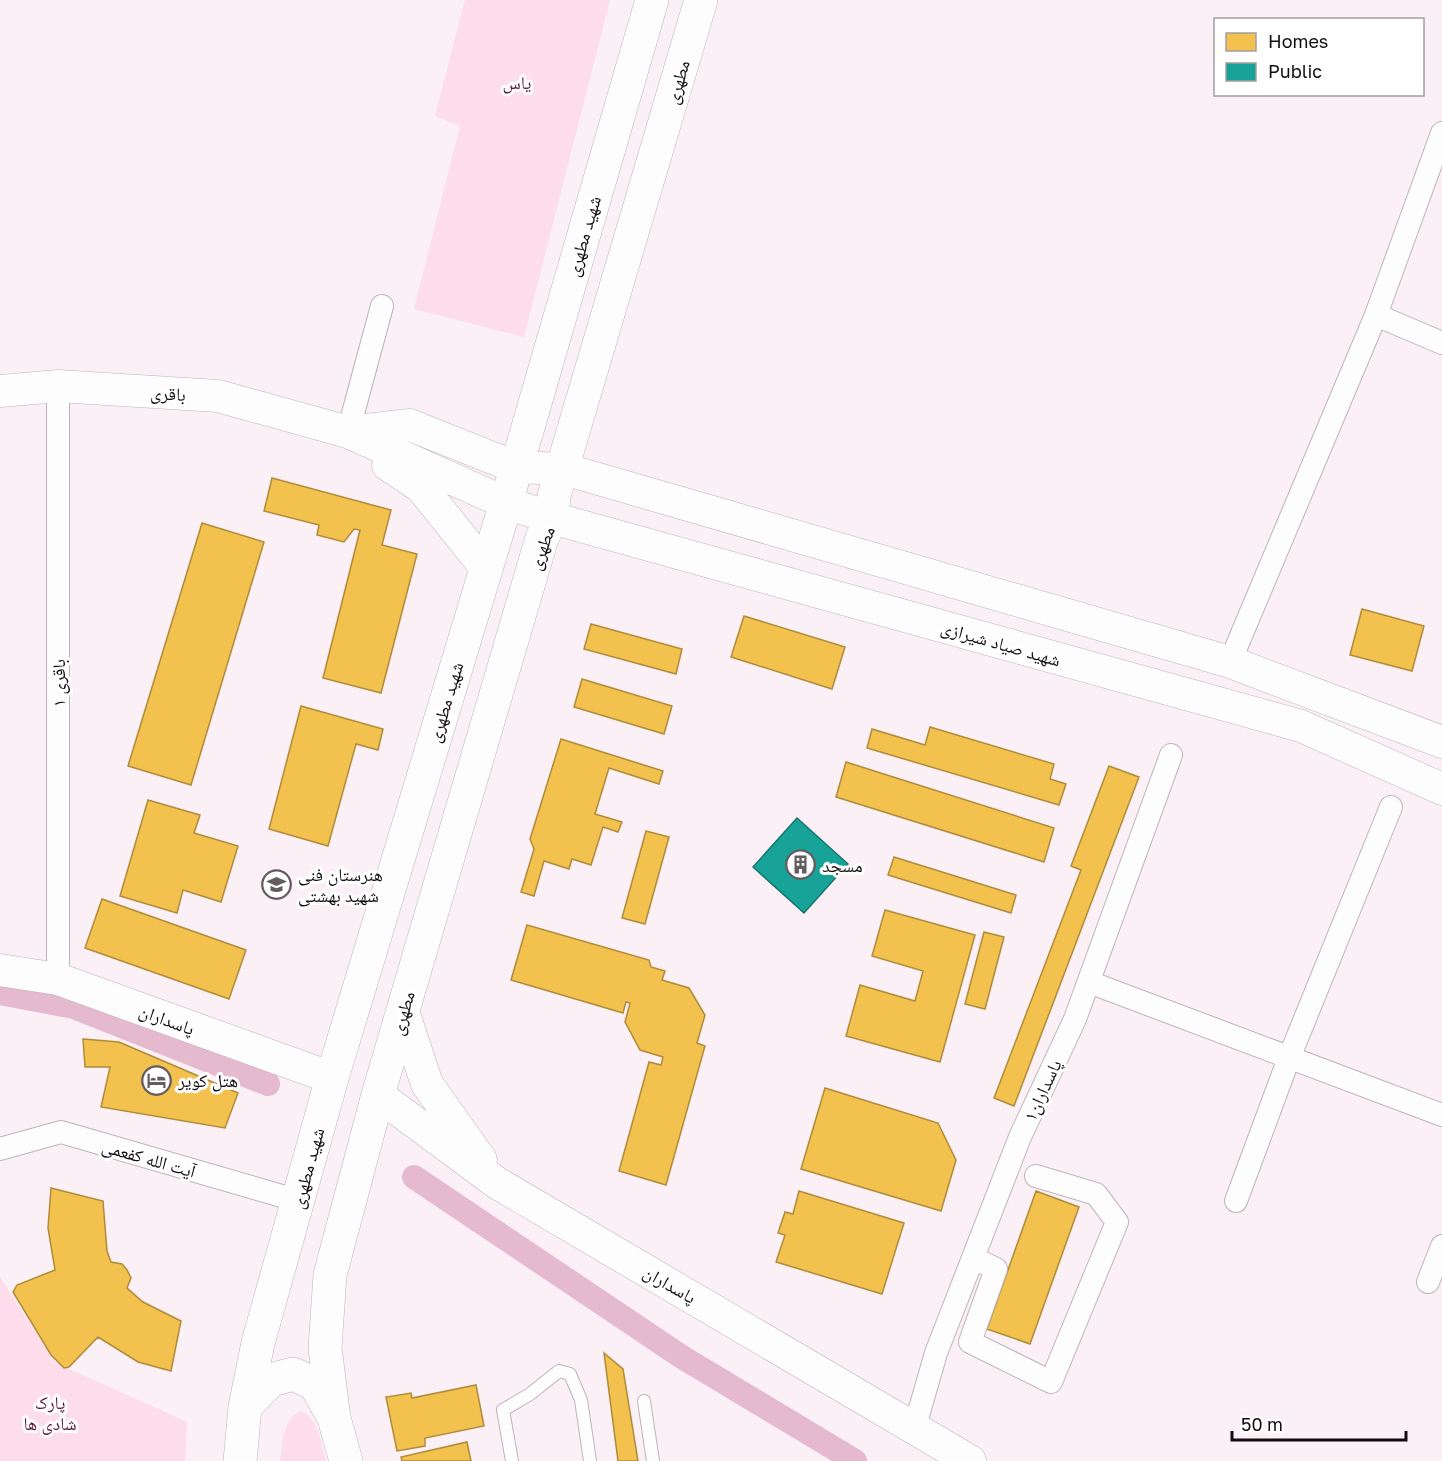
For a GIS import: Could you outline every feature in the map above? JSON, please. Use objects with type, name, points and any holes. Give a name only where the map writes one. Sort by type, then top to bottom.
[{"type":"main road","name":"شهید مطهری","points":[[240,1461],[245,1407],[258,1344],[332,1078],[506,502],[652,0]]},
{"type":"main road","name":"مطهری","points":[[378,1095],[542,538],[552,518],[554,496],[564,469],[701,0]]},
{"type":"main road","points":[[332,1078],[378,1095],[330,1275],[326,1348],[334,1418],[346,1461]]},
{"type":"main road","points":[[245,1407],[272,1380],[293,1374],[315,1384],[334,1418]]},
{"type":"street","points":[[1230,662],[1376,315],[1442,133]]},
{"type":"street","points":[[340,430],[382,306]]},
{"type":"street","points":[[1376,315],[1442,343]]},
{"type":"street","name":"باقری","points":[[0,392],[58,386],[218,396],[340,430],[506,502]]},
{"type":"street","name":"باقری ۱","points":[[58,386],[58,979]]},
{"type":"street","points":[[340,430],[410,425],[515,467],[564,469],[1230,662],[1442,742]]},
{"type":"street","points":[[340,430],[421,487],[486,568]]},
{"type":"street","name":"شهید صیاد شیرازی","points":[[506,502],[552,518],[1301,726],[1442,789]]},
{"type":"street","name":"پاسداران۱","points":[[915,1426],[928,1376],[1020,1137],[1075,1019],[1171,754]]},
{"type":"street","points":[[1236,1201],[1289,1058],[1391,807]]},
{"type":"street","name":"پاسداران","points":[[0,970],[58,979],[332,1078]]},
{"type":"street","points":[[1089,982],[1442,1115]]},
{"type":"street","points":[[403,1011],[427,1084],[497,1183]]},
{"type":"street","name":"پاسداران","points":[[378,1095],[497,1183],[915,1426],[970,1461]]},
{"type":"street","name":"آیت الله کفعمی","points":[[0,1149],[61,1132],[299,1201]]},
{"type":"street","points":[[973,1258],[996,1269],[970,1342],[1051,1382],[1118,1222],[1096,1194],[1036,1176]]},
{"type":"street","points":[[1428,1282],[1442,1246]]},
{"type":"lane","points":[[512,1461],[503,1410],[530,1394],[559,1371],[570,1374],[580,1400],[590,1461]]},
{"type":"lane","points":[[644,1401],[653,1461]]},
{"type":"green space","name":"یاس","points":[[465,0],[610,0],[524,337],[414,309],[460,126],[435,116]]},
{"type":"green space","name":"پارک شادی ها","points":[[0,1277],[54,1362],[187,1422],[185,1461],[0,1461]]},
{"type":"green space","points":[[301,1411],[316,1426],[326,1461],[280,1461],[287,1425]]},
{"type":"building: Homes","points":[[272,478],[391,510],[382,545],[417,554],[381,693],[323,678],[360,530],[354,529],[344,542],[317,535],[319,525],[264,511]]},
{"type":"building: Homes","points":[[202,523],[264,542],[191,785],[128,766]]},
{"type":"building: Homes","points":[[1362,609],[1424,626],[1412,671],[1350,655]]},
{"type":"building: Homes","points":[[744,616],[845,647],[832,689],[731,657]]},
{"type":"building: Homes","points":[[591,624],[682,649],[676,674],[584,649]]},
{"type":"building: Homes","points":[[582,679],[672,706],[664,734],[574,707]]},
{"type":"building: Homes","points":[[301,706],[383,729],[378,750],[356,744],[328,846],[269,829]]},
{"type":"building: Homes","points":[[930,727],[1054,764],[1050,779],[1066,784],[1059,805],[867,748],[872,729],[925,745]]},
{"type":"building: Homes","points":[[561,739],[663,771],[659,784],[609,768],[595,814],[622,822],[618,832],[603,827],[591,865],[572,859],[569,869],[544,861],[534,896],[521,892],[534,849],[530,839]]},
{"type":"building: Homes","points":[[846,762],[1054,828],[1044,862],[836,797]]},
{"type":"building: Homes","points":[[1109,766],[1139,777],[1014,1106],[994,1098],[1081,870],[1071,866]]},
{"type":"building: Homes","points":[[148,800],[200,815],[194,833],[238,846],[221,902],[183,890],[177,913],[120,896]]},
{"type":"building: Homes","points":[[646,831],[669,837],[645,924],[622,918]]},
{"type":"building: Homes","points":[[894,857],[1016,895],[1011,913],[888,875]]},
{"type":"building: Homes","points":[[102,899],[246,950],[229,999],[85,948]]},
{"type":"building: Homes","points":[[885,910],[975,935],[940,1062],[846,1036],[860,985],[915,1001],[923,971],[872,956]]},
{"type":"building: Homes","points":[[527,925],[649,960],[651,967],[665,971],[662,980],[689,988],[705,1015],[697,1043],[705,1046],[666,1185],[619,1171],[649,1062],[661,1065],[663,1057],[640,1050],[625,1022],[630,1003],[626,1002],[623,1013],[511,980]]},
{"type":"building: Homes","points":[[984,932],[1004,937],[985,1009],[965,1004]]},
{"type":"building: Homes","name":"هتل کویر","points":[[83,1039],[119,1042],[238,1093],[225,1128],[101,1107],[110,1067],[85,1067]]},
{"type":"building: Homes","points":[[825,1088],[938,1123],[956,1160],[941,1211],[801,1169]]},
{"type":"building: Homes","points":[[51,1188],[103,1201],[107,1251],[111,1262],[122,1264],[127,1270],[131,1278],[127,1288],[143,1302],[181,1321],[171,1371],[138,1362],[98,1337],[69,1367],[64,1368],[51,1355],[13,1292],[17,1285],[55,1270],[48,1228]]},
{"type":"building: Homes","points":[[799,1191],[904,1223],[882,1294],[776,1262],[785,1235],[778,1233],[785,1212],[793,1214]]},
{"type":"building: Homes","points":[[1036,1191],[1079,1207],[1030,1344],[987,1329]]},
{"type":"building: Homes","points":[[604,1353],[623,1369],[638,1461],[618,1461]]},
{"type":"building: Homes","points":[[476,1385],[484,1426],[425,1438],[425,1446],[397,1451],[386,1397],[411,1393],[412,1398]]},
{"type":"building: Homes","points":[[467,1442],[471,1461],[402,1461],[401,1457]]},
{"type":"building: Public","name":"مسجد","points":[[797,818],[848,864],[804,913],[753,867]]},
{"type":"waterway","points":[[0,993],[74,1007],[268,1084]]},
{"type":"waterway","points":[[414,1177],[682,1357],[855,1461]]},
{"type":"place","name":"مسجد","points":[[801,865]]},
{"type":"place","name":"هنرستان فنی شهید بهشتی","points":[[277,884]]},
{"type":"place","name":"هتل کویر","points":[[157,1080]]}]
